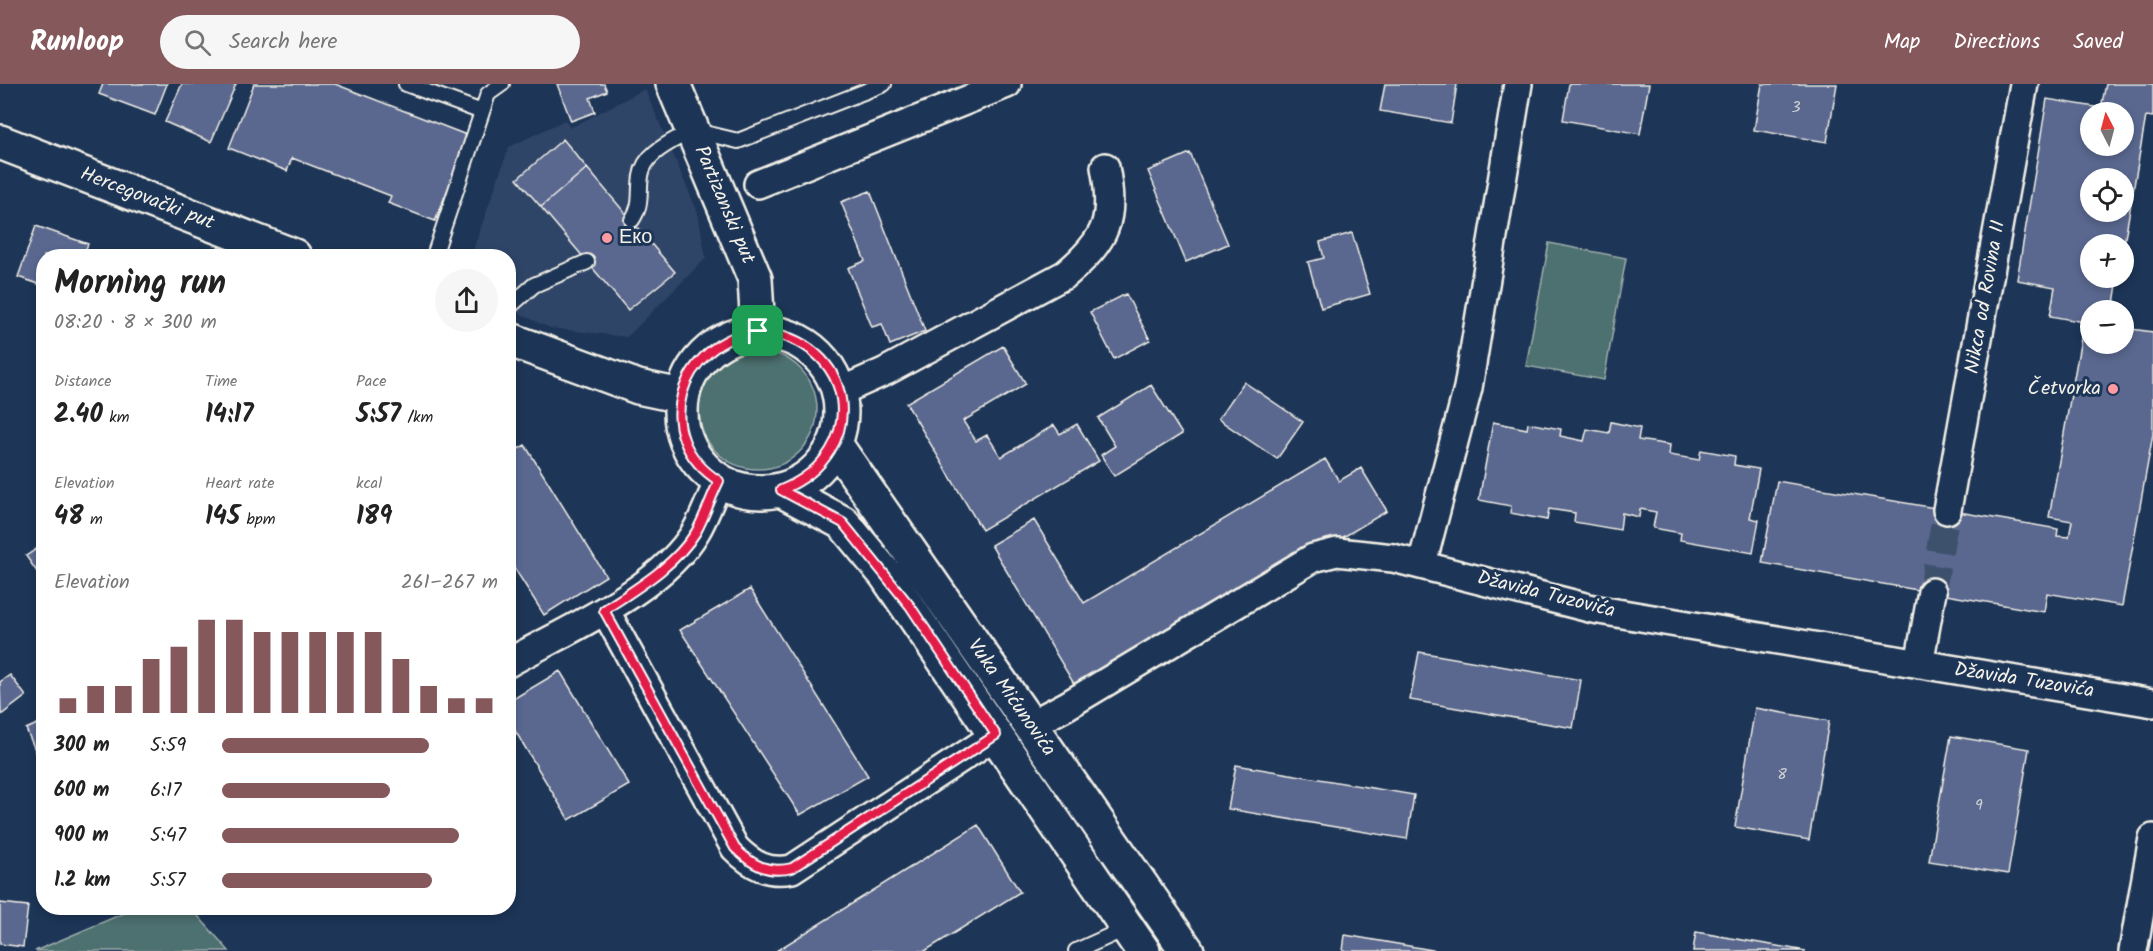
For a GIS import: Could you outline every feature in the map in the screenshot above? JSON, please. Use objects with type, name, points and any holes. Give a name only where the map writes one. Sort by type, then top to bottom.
[{"type":"main road","name":"Partizanski put","points":[[673,84],[755,279],[758,331]]},
{"type":"main road","name":"Hercegovački put","points":[[0,142],[276,249]]},
{"type":"main road","points":[[758,331],[785,335],[809,347],[833,374],[839,392],[840,428],[835,444],[813,473],[781,490],[745,491],[719,481],[699,464],[682,432],[681,396],[696,363],[725,339],[758,331]]},
{"type":"main road","points":[[516,342],[638,387],[681,396]]},
{"type":"main road","name":"Vuka Mićunovića","points":[[835,444],[1187,951]]},
{"type":"main road","name":"Vuka Mićunovića","points":[[781,490],[843,523],[910,606],[1135,940]]},
{"type":"street","points":[[758,184],[1007,84]]},
{"type":"street","points":[[1422,564],[1468,388],[1518,84]]},
{"type":"street","name":"Nikca od Rovina II","points":[[1947,510],[2024,84]]},
{"type":"street","points":[[839,392],[886,372],[1066,274],[1090,253],[1103,234],[1109,216],[1110,193],[1105,167]]},
{"type":"street","points":[[516,652],[604,610],[646,582],[679,554],[696,532],[719,481]]},
{"type":"street","name":"Džavida Tuzovića","points":[[1030,725],[1066,706],[1313,558],[1337,552],[1422,564],[1593,609],[2153,703]]},
{"type":"street","points":[[1919,664],[1932,592]]},
{"type":"street","points":[[604,610],[735,848],[760,867],[777,872],[792,868],[996,735]]},
{"type":"street","points":[[2133,951],[2153,838]]},
{"type":"lane","points":[[406,84],[482,112]]},
{"type":"lane","points":[[436,249],[488,94],[502,84]]},
{"type":"lane","points":[[632,220],[640,208],[641,173],[655,151],[692,130],[738,141],[884,84]]},
{"type":"lane","points":[[516,301],[534,285],[587,262]]},
{"type":"lane","points":[[1076,951],[1135,940]]},
{"type":"shaded area","points":[[645,89],[698,213],[706,258],[627,337],[550,328],[516,312],[516,249],[473,249],[509,147],[565,120],[570,128]]},
{"type":"green space","points":[[1549,243],[1626,258],[1604,380],[1526,366]]},
{"type":"green space","points":[[758,351],[781,355],[800,368],[813,387],[817,410],[813,433],[800,452],[781,465],[758,469],[735,465],[716,452],[703,433],[699,410],[703,387],[716,368],[735,355]]},
{"type":"green space","points":[[892,549],[1169,951],[1158,951],[885,554]]},
{"type":"green space","points":[[120,915],[197,915],[229,951],[35,951]]},
{"type":"building","points":[[103,84],[167,84],[155,115],[99,94]]},
{"type":"building","points":[[182,84],[236,84],[211,142],[165,122]]},
{"type":"building","points":[[254,84],[335,84],[469,136],[435,221],[388,203],[391,196],[292,158],[287,171],[229,148]]},
{"type":"building","points":[[557,84],[604,84],[607,91],[590,98],[595,112],[571,121]]},
{"type":"building","points":[[1385,84],[1457,84],[1451,123],[1380,111]]},
{"type":"building","points":[[1569,84],[1649,84],[1640,134],[1563,120]]},
{"type":"building","points":[[1762,84],[1837,84],[1827,142],[1754,130]]},
{"type":"building","name":"Četvorka","points":[[2106,84],[2153,84],[2153,117],[2146,116],[2134,186],[2134,168],[2080,168],[2080,222],[2128,222],[2126,234],[2080,234],[2080,288],[2116,288],[2115,300],[2080,300],[2080,321],[2050,316],[2055,287],[2017,280],[2047,99],[2080,104],[2080,156],[2134,156],[2134,102],[2102,102]]},
{"type":"building","points":[[563,139],[587,168],[541,207],[517,179]]},
{"type":"building","points":[[1190,153],[1228,244],[1186,262],[1148,171]]},
{"type":"building","points":[[587,168],[675,272],[628,310],[541,207]]},
{"type":"building","points":[[870,191],[925,331],[890,345],[882,324],[872,327],[848,268],[865,261],[841,202]]},
{"type":"building","points":[[36,226],[88,244],[86,249],[36,249],[36,283],[18,277]]},
{"type":"building","points":[[1352,233],[1370,294],[1321,308],[1308,262],[1324,258],[1320,242]]},
{"type":"building","points":[[1126,294],[1150,340],[1114,359],[1090,312]]},
{"type":"building","name":"Četvorka","points":[[2134,329],[2153,332],[2153,434],[2122,606],[2047,593],[2044,612],[1762,563],[1777,481],[2058,529],[2057,536],[2069,537],[2072,521],[2049,517],[2080,344],[2080,354],[2134,354]]},
{"type":"building","points":[[1003,346],[1026,384],[963,421],[976,441],[987,435],[1001,457],[1054,425],[1060,434],[1077,424],[1099,461],[982,530],[906,403]]},
{"type":"building","points":[[1244,382],[1303,422],[1277,459],[1218,419]]},
{"type":"building","points":[[1151,385],[1182,434],[1114,476],[1101,455],[1115,446],[1098,418]]},
{"type":"building","points":[[1493,422],[1527,429],[1528,423],[1561,429],[1560,436],[1584,441],[1587,429],[1609,433],[1611,422],[1640,428],[1638,440],[1670,445],[1669,455],[1699,460],[1701,450],[1735,456],[1734,465],[1759,469],[1750,518],[1759,520],[1753,553],[1680,540],[1681,533],[1653,528],[1656,512],[1640,509],[1639,517],[1622,513],[1620,530],[1574,522],[1575,513],[1549,509],[1547,520],[1510,513],[1511,506],[1479,500]]},
{"type":"building","points":[[525,445],[606,576],[544,615],[516,571],[516,450]]},
{"type":"building","points":[[1325,459],[1339,481],[1361,468],[1387,511],[1080,694],[991,545],[1034,520],[1084,603]]},
{"type":"building","points":[[36,549],[36,570],[26,556]]},
{"type":"building","points":[[750,589],[868,776],[800,815],[680,630]]},
{"type":"building","points":[[1419,652],[1581,680],[1573,728],[1410,700]]},
{"type":"building","points":[[560,671],[629,785],[569,820],[516,732],[516,697]]},
{"type":"building","points":[[10,675],[26,696],[1,715],[0,682]]},
{"type":"building","points":[[1755,708],[1829,721],[1809,840],[1735,827]]},
{"type":"building","points":[[36,725],[36,752],[26,729]]},
{"type":"building","points":[[1951,736],[2029,749],[2008,874],[1929,861]]},
{"type":"building","points":[[1236,765],[1414,795],[1407,839],[1228,809]]},
{"type":"building","points":[[978,825],[1020,892],[925,951],[776,951]]},
{"type":"building","points":[[0,903],[28,906],[23,947],[0,944]]},
{"type":"building","points":[[1696,932],[1806,951],[1693,951]]},
{"type":"building","points":[[1345,935],[1438,951],[1343,951]]},
{"type":"tunnel","points":[[1932,592],[1947,510]]},
{"type":"place","name":"Еко","points":[[607,238]]},
{"type":"place","name":"Četvorka","points":[[2113,389]]},
{"type":"route","points":[[758,331],[776,332],[794,338],[809,347],[823,360],[833,374],[842,409],[835,444],[825,460],[813,473],[781,490],[843,523],[910,606],[996,735],[792,868],[777,872],[760,867],[745,858],[735,848],[604,610],[646,582],[679,554],[696,532],[719,481],[699,464],[689,448],[682,432],[681,396],[696,363],[709,350],[725,339],[741,333],[758,331]]}]
